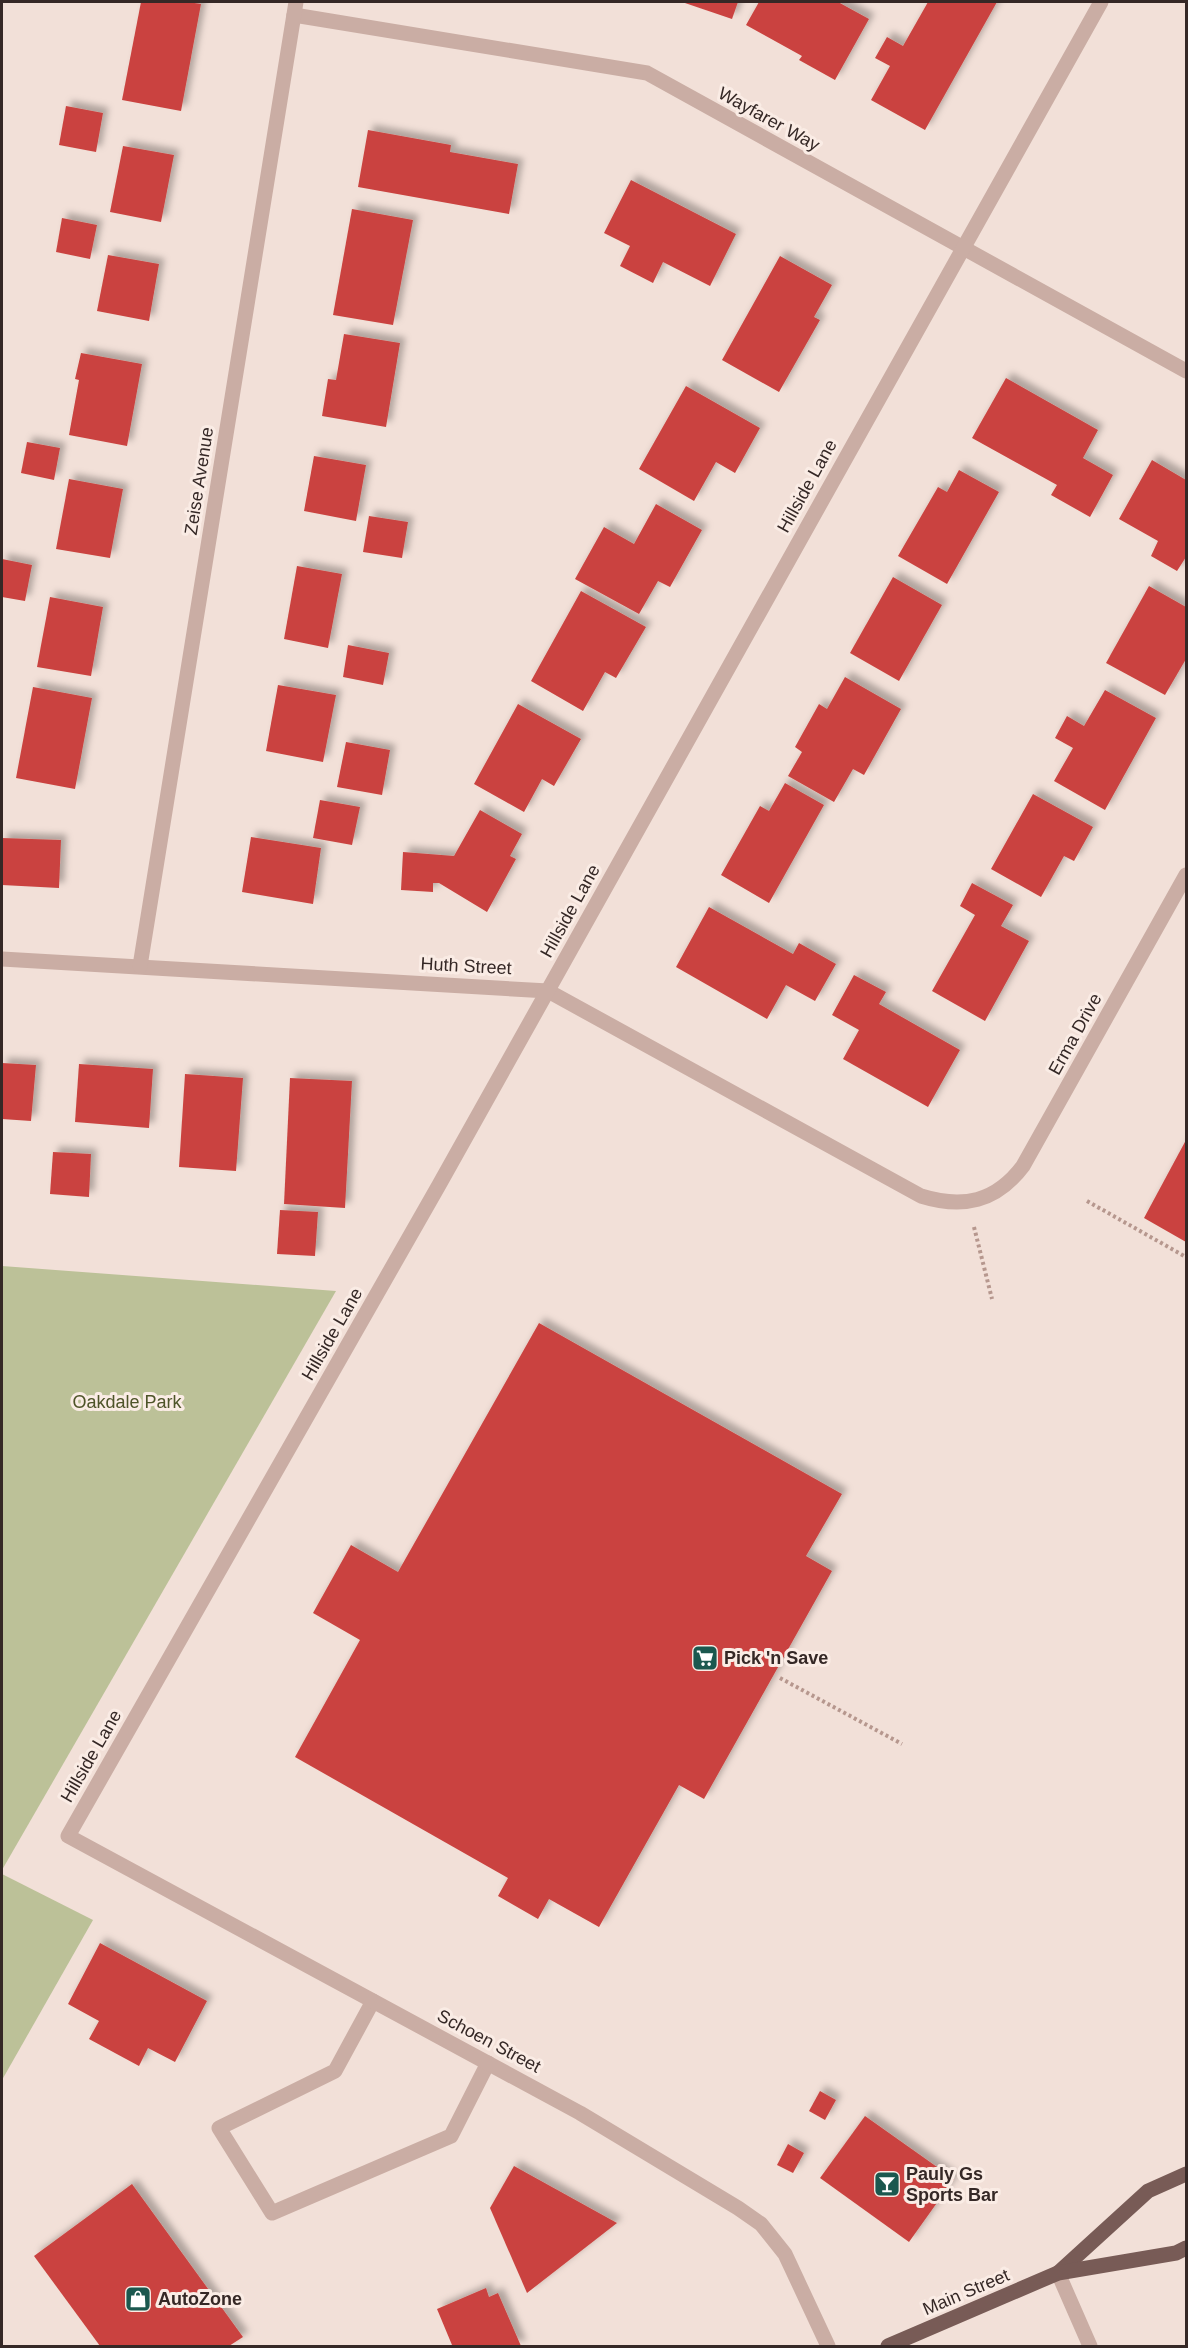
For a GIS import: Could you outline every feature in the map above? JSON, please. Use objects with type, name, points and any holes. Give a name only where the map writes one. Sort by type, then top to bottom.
[{"type":"main road","name":"Main Street","points":[[1058,2273],[1148,2191],[1186,2174]]},
{"type":"main road","name":"Main Street","points":[[888,2346],[1058,2273],[1176,2253],[1186,2248]]},
{"type":"street","name":"Hillside Lane","points":[[68,1836],[548,991],[1101,2]]},
{"type":"street","name":"Wayfarer Way","points":[[295,8],[647,74],[1186,372]]},
{"type":"street","name":"Zeise Avenue","points":[[140,966],[295,8]]},
{"type":"street","name":"Erma Drive","points":[[976,1200],[996,1192],[1016,1176],[1023,1166],[1186,875]]},
{"type":"street","name":"Huth Street","points":[[2,959],[548,991],[921,1196],[938,1201],[976,1200]]},
{"type":"street","name":"Schoen Street","points":[[68,1836],[580,2113],[761,2224],[785,2254],[828,2346]]},
{"type":"street","points":[[374,2001],[334,2071],[219,2128],[272,2213],[451,2136],[488,2063]]},
{"type":"street","points":[[1058,2273],[1090,2346]]},
{"type":"path","points":[[976,1200],[992,1299]]},
{"type":"path","points":[[1087,1201],[1186,1257]]},
{"type":"path","points":[[780,1678],[902,1744]]},
{"type":"green space","name":"Oakdale Park","points":[[2,1266],[336,1291],[2,1870]]},
{"type":"green space","points":[[2,1874],[93,1920],[2,2080]]},
{"type":"building","points":[[141,2],[201,4],[181,111],[122,100]]},
{"type":"building","points":[[682,2],[738,2],[732,19]]},
{"type":"building","points":[[759,2],[838,2],[869,19],[835,80],[799,60],[802,56],[746,25]]},
{"type":"building","points":[[928,2],[997,2],[925,130],[871,100],[890,66],[875,58],[887,37],[903,46]]},
{"type":"building","points":[[66,106],[103,113],[96,152],[59,145]]},
{"type":"building","points":[[368,130],[451,145],[450,152],[518,164],[509,214],[358,187]]},
{"type":"building","points":[[123,146],[174,155],[161,222],[110,212]]},
{"type":"building","points":[[631,180],[736,234],[710,286],[663,262],[653,283],[620,266],[630,246],[604,233]]},
{"type":"building","points":[[352,209],[413,220],[393,325],[333,315]]},
{"type":"building","points":[[62,218],[97,225],[90,259],[56,252]]},
{"type":"building","points":[[108,255],[159,264],[149,321],[97,311]]},
{"type":"building","points":[[780,256],[832,285],[814,317],[820,320],[779,392],[722,360]]},
{"type":"building","points":[[344,334],[400,343],[386,427],[322,416],[328,379],[336,380]]},
{"type":"building","points":[[81,353],[142,364],[127,446],[69,435],[79,380],[75,379]]},
{"type":"building","points":[[1006,378],[1098,430],[1083,458],[1113,475],[1090,517],[1051,495],[1057,485],[972,438]]},
{"type":"building","points":[[686,386],[760,428],[735,473],[716,462],[694,501],[639,469]]},
{"type":"building","points":[[27,442],[60,448],[54,480],[21,473]]},
{"type":"building","points":[[314,456],[366,465],[356,521],[304,511]]},
{"type":"building","points":[[1152,460],[1186,480],[1186,557],[1177,571],[1151,556],[1158,541],[1119,519]]},
{"type":"building","points":[[959,470],[999,492],[947,584],[898,556],[938,487],[947,492]]},
{"type":"building","points":[[69,479],[123,489],[110,558],[56,549]]},
{"type":"building","points":[[656,504],[702,530],[670,587],[658,581],[639,614],[575,579],[604,527],[634,544]]},
{"type":"building","points":[[369,516],[408,522],[402,558],[363,552]]},
{"type":"building","points":[[2,559],[32,565],[25,601],[2,597]]},
{"type":"building","points":[[297,566],[342,574],[328,648],[284,639]]},
{"type":"building","points":[[893,577],[942,605],[899,681],[850,653]]},
{"type":"building","points":[[1149,586],[1186,607],[1186,659],[1165,695],[1106,663]]},
{"type":"building","points":[[581,591],[646,627],[616,678],[605,672],[583,711],[531,681]]},
{"type":"building","points":[[50,597],[103,607],[91,676],[37,667]]},
{"type":"building","points":[[348,645],[389,653],[383,685],[343,677]]},
{"type":"building","points":[[845,677],[901,709],[864,775],[853,769],[834,802],[788,776],[802,752],[795,747],[819,704],[827,709]]},
{"type":"building","points":[[278,685],[336,695],[323,762],[266,751]]},
{"type":"building","points":[[33,687],[92,698],[75,789],[16,778]]},
{"type":"building","points":[[1105,690],[1156,718],[1105,810],[1054,781],[1073,748],[1055,738],[1067,716],[1084,726]]},
{"type":"building","points":[[518,704],[581,739],[554,786],[542,779],[524,812],[474,784]]},
{"type":"building","points":[[346,742],[390,750],[382,795],[337,787]]},
{"type":"building","points":[[785,783],[824,805],[769,903],[721,875],[760,806],[769,811]]},
{"type":"building","points":[[1033,794],[1093,827],[1074,861],[1064,856],[1041,897],[991,869]]},
{"type":"building","points":[[320,800],[360,807],[352,845],[313,838]]},
{"type":"building","points":[[480,810],[522,834],[510,856],[516,859],[487,912],[439,883],[433,883],[433,892],[401,890],[403,852],[454,856]]},
{"type":"building","points":[[251,837],[321,848],[313,904],[242,892]]},
{"type":"building","points":[[2,838],[61,840],[59,888],[2,885]]},
{"type":"building","points":[[972,883],[1013,905],[1001,926],[1029,941],[985,1021],[932,991],[975,915],[960,906]]},
{"type":"building","points":[[709,907],[793,954],[799,943],[836,964],[815,1001],[786,985],[767,1019],[676,967]]},
{"type":"building","points":[[854,975],[886,992],[879,1004],[960,1050],[928,1107],[843,1059],[859,1030],[832,1015]]},
{"type":"building","points":[[2,1063],[36,1065],[31,1121],[2,1119]]},
{"type":"building","points":[[79,1064],[153,1069],[149,1128],[75,1122]]},
{"type":"building","points":[[185,1074],[243,1078],[236,1171],[179,1167]]},
{"type":"building","points":[[290,1078],[352,1081],[345,1208],[284,1204]]},
{"type":"building","points":[[1186,1140],[1186,1242],[1144,1218]]},
{"type":"building","points":[[53,1152],[91,1154],[89,1197],[50,1194]]},
{"type":"building","points":[[280,1210],[318,1212],[315,1256],[277,1254]]},
{"type":"building","points":[[539,1323],[842,1494],[806,1556],[832,1571],[704,1799],[679,1785],[599,1927],[549,1899],[538,1919],[498,1896],[508,1878],[295,1757],[360,1640],[313,1613],[351,1545],[398,1572]]},
{"type":"building","points":[[100,1943],[207,2001],[175,2062],[148,2048],[139,2066],[89,2039],[99,2021],[68,2004]]},
{"type":"building","points":[[820,2091],[836,2100],[825,2120],[809,2111]]},
{"type":"building","points":[[865,2116],[954,2179],[909,2242],[820,2178]]},
{"type":"building","points":[[788,2144],[804,2153],[793,2173],[777,2165]]},
{"type":"building","points":[[514,2166],[617,2223],[527,2293],[490,2208]]},
{"type":"building","points":[[132,2184],[243,2337],[229,2346],[100,2346],[34,2256]]},
{"type":"building","points":[[486,2288],[489,2297],[498,2293],[521,2346],[448,2346],[452,2345],[437,2309]]},
{"type":"place","name":"Pick 'n Save","points":[[705,1658]]},
{"type":"place","name":"Pauly Gs Sports Bar","points":[[887,2184]]},
{"type":"place","name":"AutoZone","points":[[138,2299]]}]
